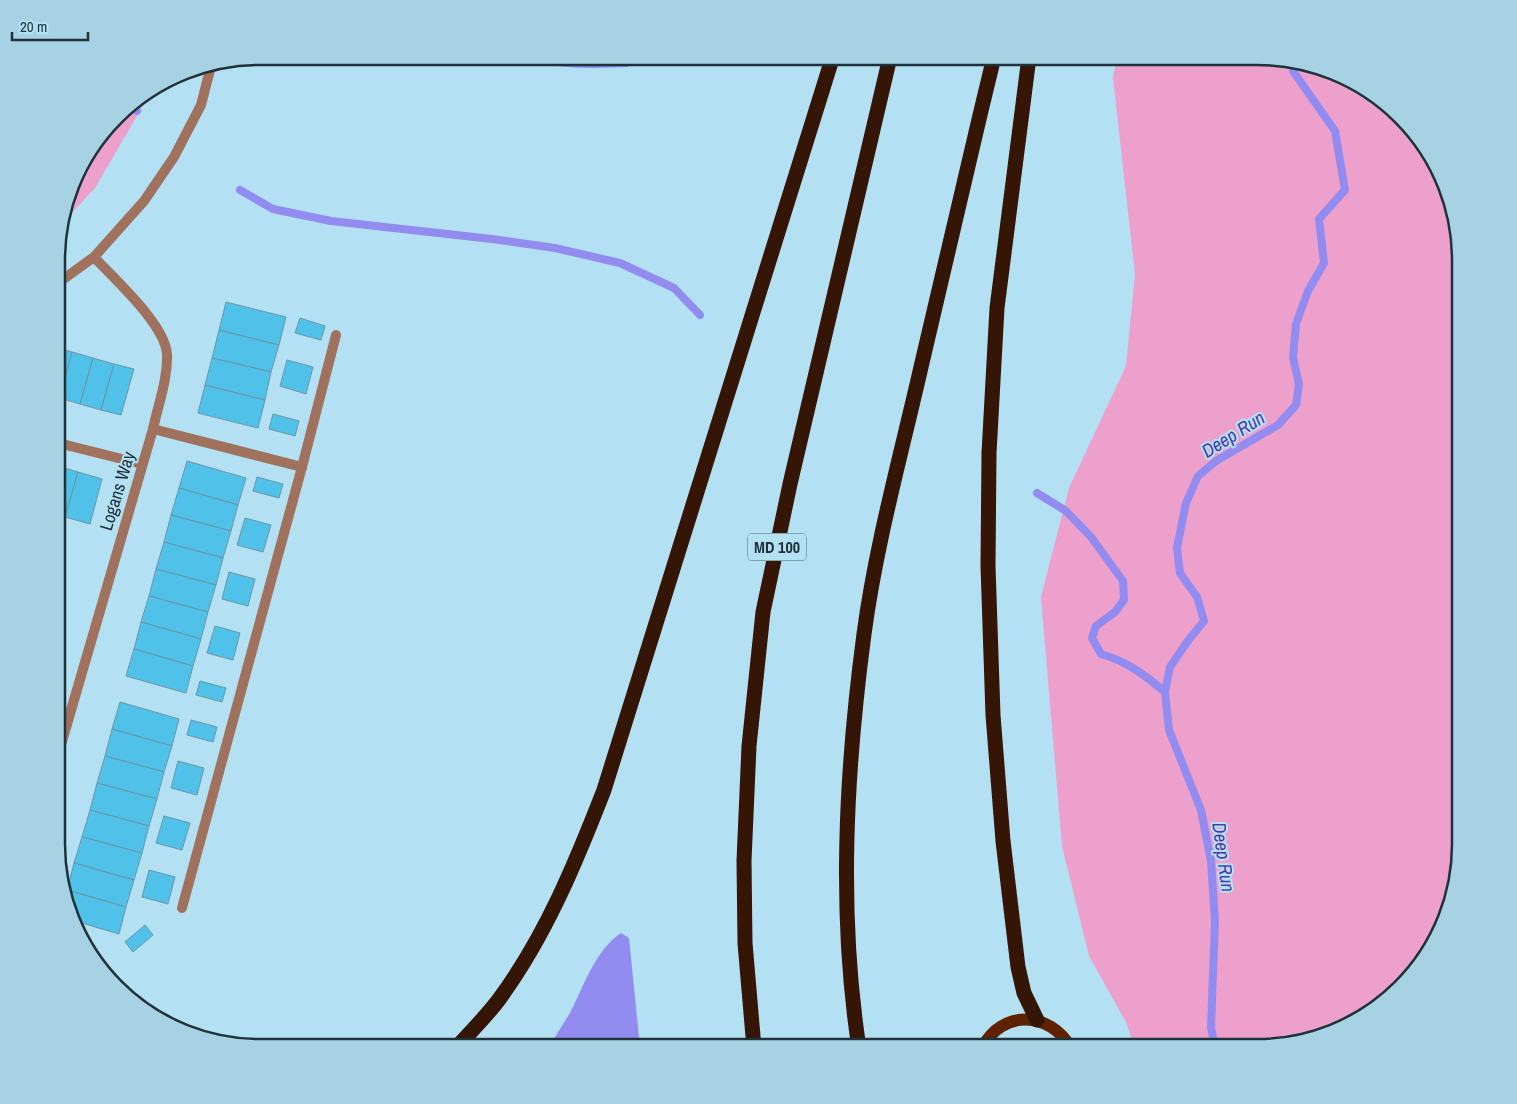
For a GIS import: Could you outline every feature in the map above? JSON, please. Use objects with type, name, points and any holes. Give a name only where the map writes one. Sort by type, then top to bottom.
[{"type":"highway","points":[[464,1039],[500,999],[537,938],[574,866],[604,790],[830,65]]},
{"type":"highway","name":"MD 100","points":[[753,1039],[745,943],[744,861],[749,746],[763,612],[790,484],[888,65]]},
{"type":"highway","points":[[857,1039],[848,940],[847,860],[851,751],[864,632],[891,498],[992,65]]},
{"type":"highway","points":[[1028,65],[997,308],[989,453],[988,566],[993,715],[1003,841],[1018,967],[1024,993],[1037,1020]]},
{"type":"main road","points":[[988,1039],[992,1033],[1005,1024],[1021,1019],[1037,1020],[1052,1026],[1065,1039]]},
{"type":"street","points":[[65,278],[94,257],[144,201],[174,157],[201,105],[209,72]]},
{"type":"street","name":"Logans Way","points":[[65,713],[153,429],[165,378],[167,352],[154,323],[94,257]]},
{"type":"street","points":[[182,908],[336,335]]},
{"type":"street","points":[[153,429],[302,467]]},
{"type":"street","points":[[65,445],[142,464]]},
{"type":"shaded area","points":[[554,65],[629,65],[628,67],[589,68]]},
{"type":"shaded area","points":[[1115,65],[1270,65],[1308,72],[1332,80],[1355,91],[1376,105],[1404,131],[1426,162],[1432,174],[1442,197],[1448,222],[1452,247],[1452,857],[1448,882],[1442,907],[1426,942],[1404,973],[1386,991],[1355,1013],[1343,1019],[1320,1029],[1295,1035],[1270,1039],[1132,1039],[1126,1022],[1089,956],[1062,846],[1041,597],[1069,488],[1126,366],[1135,274],[1113,78]]},
{"type":"shaded area","points":[[145,103],[95,188],[71,214],[75,197],[91,162],[113,131]]},
{"type":"shaded area","points":[[621,933],[629,938],[639,1039],[554,1039],[571,1011],[597,958],[612,940]]},
{"type":"building","points":[[226,302],[286,317],[279,345],[219,330]]},
{"type":"building","points":[[300,318],[325,326],[321,340],[295,333]]},
{"type":"building","points":[[219,330],[279,345],[271,372],[212,358]]},
{"type":"building","points":[[65,350],[72,352],[65,379]]},
{"type":"building","points":[[72,352],[93,358],[80,404],[65,400],[65,379]]},
{"type":"building","points":[[93,358],[114,364],[101,410],[80,404]]},
{"type":"building","points":[[212,358],[271,372],[265,400],[205,385]]},
{"type":"building","points":[[287,360],[313,367],[306,394],[280,386]]},
{"type":"building","points":[[114,364],[134,369],[121,415],[101,410]]},
{"type":"building","points":[[205,385],[265,400],[258,428],[198,413]]},
{"type":"building","points":[[273,414],[299,421],[295,436],[269,429]]},
{"type":"building","points":[[187,461],[246,478],[238,505],[179,488]]},
{"type":"building","points":[[65,468],[78,472],[65,517]]},
{"type":"building","points":[[78,472],[102,479],[90,524],[65,517]]},
{"type":"building","points":[[257,477],[283,484],[279,498],[253,491]]},
{"type":"building","points":[[179,488],[238,505],[231,531],[171,515]]},
{"type":"building","points":[[171,515],[231,531],[223,558],[164,542]]},
{"type":"building","points":[[245,518],[271,525],[263,552],[237,545]]},
{"type":"building","points":[[164,542],[223,558],[216,585],[156,569]]},
{"type":"building","points":[[156,569],[216,585],[208,612],[149,596]]},
{"type":"building","points":[[229,572],[255,579],[248,606],[222,599]]},
{"type":"building","points":[[149,596],[208,612],[201,639],[141,622]]},
{"type":"building","points":[[141,622],[201,639],[193,666],[134,649]]},
{"type":"building","points":[[215,626],[240,633],[233,660],[207,653]]},
{"type":"building","points":[[134,649],[193,666],[186,693],[126,676]]},
{"type":"building","points":[[200,681],[226,688],[222,702],[196,695]]},
{"type":"building","points":[[120,702],[179,719],[172,746],[112,729]]},
{"type":"building","points":[[191,720],[217,727],[213,742],[187,735]]},
{"type":"building","points":[[112,729],[172,746],[164,772],[105,756]]},
{"type":"building","points":[[105,756],[164,772],[157,799],[97,783]]},
{"type":"building","points":[[178,761],[204,768],[197,795],[171,788]]},
{"type":"building","points":[[97,783],[157,799],[149,826],[90,810]]},
{"type":"building","points":[[90,810],[149,826],[142,853],[82,837]]},
{"type":"building","points":[[164,816],[190,823],[182,850],[156,843]]},
{"type":"building","points":[[82,837],[142,853],[134,880],[74,863]]},
{"type":"building","points":[[74,863],[134,880],[126,907],[71,891],[69,882]]},
{"type":"building","points":[[149,870],[175,877],[168,904],[142,897]]},
{"type":"building","points":[[71,891],[126,907],[119,934],[82,923]]},
{"type":"building","points":[[145,925],[153,935],[133,952],[125,942]]},
{"type":"waterway","name":"Deep Run","points":[[1213,1039],[1211,1027],[1215,921],[1211,861],[1201,810],[1169,730],[1165,692],[1170,667],[1204,621],[1197,597],[1180,573],[1177,548],[1186,503],[1198,476],[1216,461],[1278,425],[1296,405],[1299,384],[1293,358],[1296,324],[1308,291],[1324,263],[1319,219],[1345,190],[1335,131],[1293,69]]},
{"type":"waterway","points":[[240,190],[273,209],[331,221],[555,248],[620,263],[674,288],[700,315]]},
{"type":"waterway","points":[[1037,493],[1066,511],[1091,537],[1123,581],[1124,600],[1115,612],[1096,626],[1092,638],[1101,654],[1119,660],[1135,669],[1165,692]]}]
